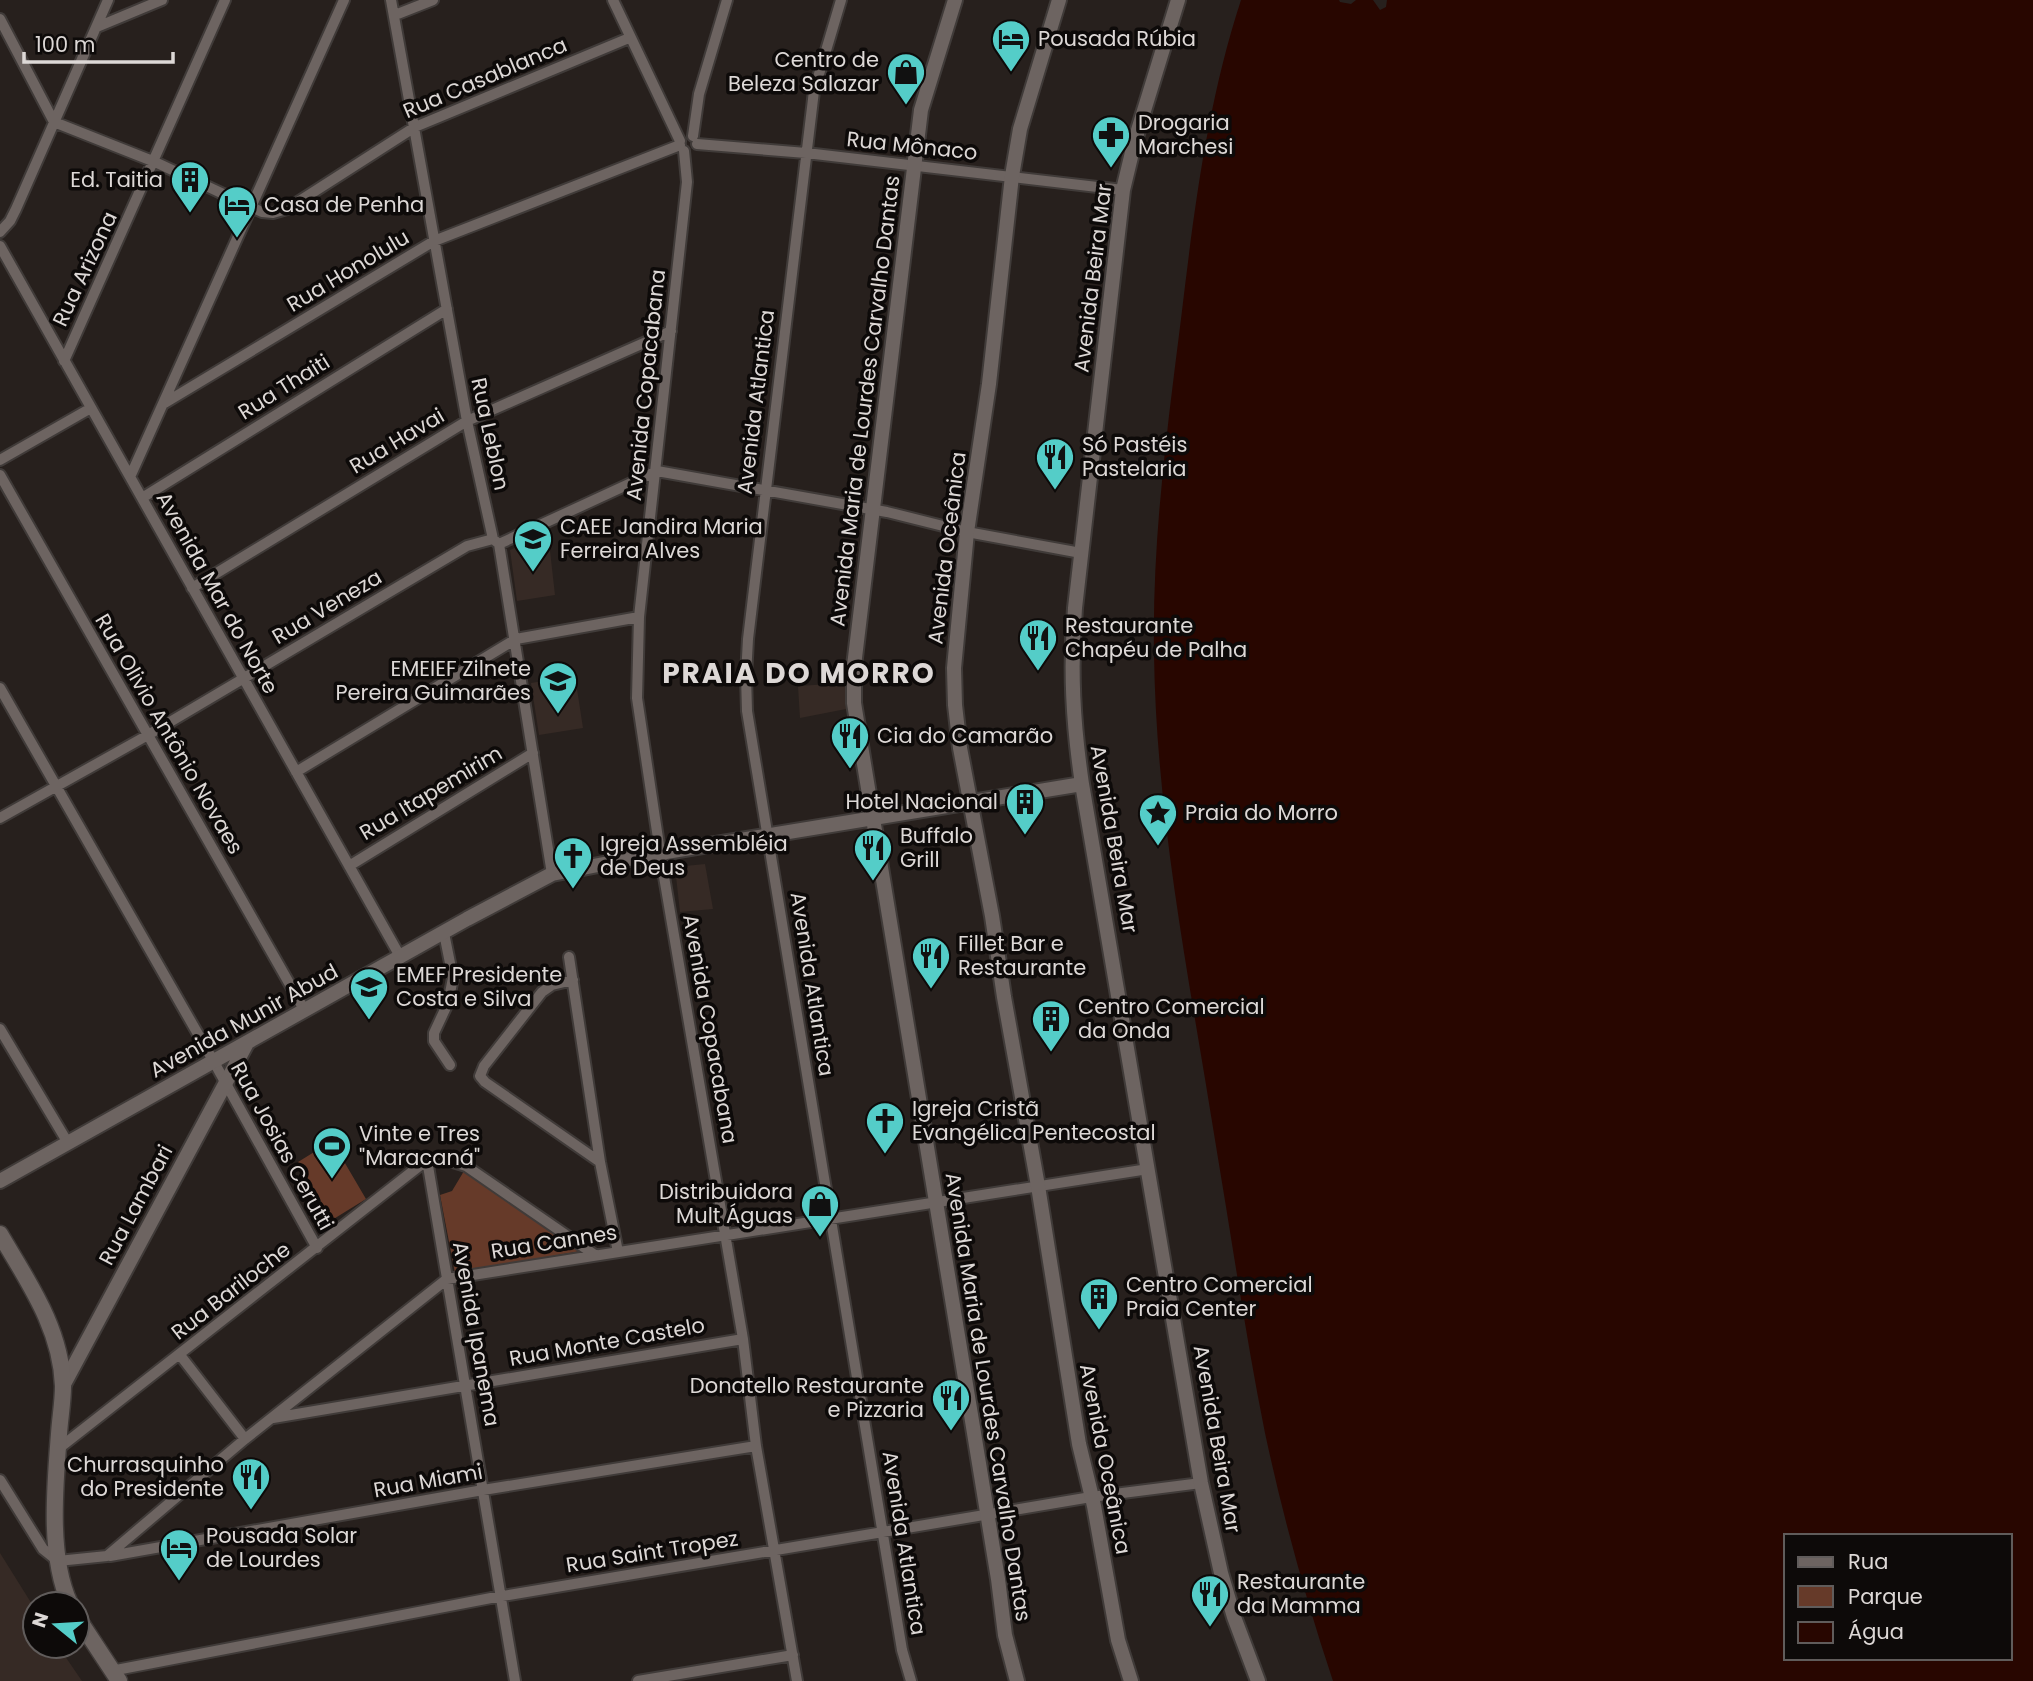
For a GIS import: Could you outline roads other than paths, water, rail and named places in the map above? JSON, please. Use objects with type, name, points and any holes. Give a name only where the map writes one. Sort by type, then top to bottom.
[{"type":"main road","points":[[0,1234],[41,1303],[55,1339],[63,1386],[55,1525],[58,1561],[66,1590]]},
{"type":"main road","points":[[91,1639],[115,1676]]},
{"type":"street","points":[[97,27],[162,0]]},
{"type":"street","name":"Rua Arizona","points":[[64,361],[225,0]]},
{"type":"street","points":[[130,477],[344,0]]},
{"type":"street","name":"Rua Leblon","points":[[391,0],[467,421],[516,639],[552,874]]},
{"type":"street","points":[[395,15],[433,0]]},
{"type":"street","points":[[613,0],[629,38],[686,141]]},
{"type":"street","name":"Avenida Copacabana","points":[[727,0],[699,94],[696,115],[686,141],[687,182],[639,617],[637,698],[660,853],[743,1339],[756,1446],[797,1681]]},
{"type":"street","name":"Avenida Atlantica","points":[[841,0],[814,92],[765,491],[746,676],[747,711],[902,1650],[911,1681]]},
{"type":"street","name":"Avenida Maria de Lourdes Carvalho Dantas","points":[[955,0],[921,110],[875,510],[854,666],[855,704],[988,1516],[1004,1635],[1017,1681]]},
{"type":"street","name":"Avenida Oceânica","points":[[1059,0],[1020,129],[1012,176],[989,384],[967,532],[954,685],[958,737],[992,916],[1003,997],[1038,1186],[1079,1444],[1118,1640],[1131,1681]]},
{"type":"street","name":"Avenida Beira Mar","points":[[1178,0],[1135,140],[1123,190],[1071,653],[1072,707],[1082,784],[1201,1483],[1221,1573],[1258,1681]]},
{"type":"street","points":[[0,232],[13,215],[97,27],[103,3]]},
{"type":"street","points":[[0,19],[54,122]]},
{"type":"street","name":"Rua Casablanca","points":[[54,122],[155,162],[262,212],[273,214],[286,209],[415,127],[629,38]]},
{"type":"street","name":"Rua Mônaco","points":[[686,141],[1123,190]]},
{"type":"street","name":"Rua Honolulu","points":[[163,404],[434,241],[686,141]]},
{"type":"street","name":"Avenida Mar do Norte","points":[[0,246],[401,958]]},
{"type":"street","name":"Rua Thaiti","points":[[142,498],[447,309]]},
{"type":"street","name":"Rua Havai","points":[[192,588],[467,421],[671,331]]},
{"type":"street","points":[[0,460],[91,408]]},
{"type":"street","points":[[657,471],[875,510],[967,532],[1082,553]]},
{"type":"street","name":"Rua Veneza","points":[[0,818],[148,735],[467,546],[496,542],[657,471]]},
{"type":"street","name":"Rua Olivio Antônio Novaes","points":[[0,475],[305,1011]]},
{"type":"street","points":[[296,772],[516,639],[639,617]]},
{"type":"street","name":"Rua Josias Cerutti","points":[[0,688],[317,1248]]},
{"type":"street","name":"Rua Itapemirim","points":[[349,866],[533,754]]},
{"type":"street","name":"Avenida Munir Abud","points":[[0,1181],[552,874],[660,853],[1082,784]]},
{"type":"street","points":[[444,933],[453,978],[448,1003],[434,1033],[434,1041],[450,1065]]},
{"type":"street","points":[[569,957],[600,1162],[618,1252]]},
{"type":"street","points":[[573,980],[552,985],[542,992],[484,1066],[480,1076],[600,1162]]},
{"type":"street","points":[[0,1029],[68,1143]]},
{"type":"street","name":"Rua Lambari","points":[[63,1386],[246,1044]]},
{"type":"street","points":[[427,1160],[443,1159],[466,1166],[595,1255]]},
{"type":"street","name":"Rua Bariloche","points":[[58,1449],[427,1160]]},
{"type":"street","name":"Avenida Ipanema","points":[[427,1160],[515,1681]]},
{"type":"street","name":"Rua Cannes","points":[[107,1556],[245,1439],[447,1279],[1148,1169]]},
{"type":"street","name":"Rua Monte Castelo","points":[[271,1419],[743,1339]]},
{"type":"street","points":[[180,1355],[245,1439]]},
{"type":"street","name":"Rua Miami","points":[[107,1556],[483,1490],[756,1446]]},
{"type":"street","points":[[0,1480],[43,1549],[58,1561],[107,1556]]},
{"type":"street","name":"Rua Saint Tropez","points":[[115,1676],[501,1597],[1091,1497],[1201,1483]]},
{"type":"street","points":[[638,1681],[793,1655]]},
{"type":"water","points":[[1241,0],[1339,0],[1351,4],[1356,0],[1373,0],[1380,10],[1386,7],[1387,0],[2033,0],[2033,1681],[1333,1681],[1287,1527],[1258,1397],[1176,900],[1156,715],[1155,569],[1166,444],[1197,198],[1219,79]]},
{"type":"place","name":"Pousada Rúbia","points":[[1011,73]]},
{"type":"place","name":"Centro de Beleza Salazar","points":[[906,106]]},
{"type":"place","name":"Drogaria Marchesi","points":[[1111,169]]},
{"type":"place","name":"Ed. Taitia","points":[[190,214]]},
{"type":"place","name":"Casa de Penha","points":[[237,239]]},
{"type":"place","name":"Só Pastéis Pastelaria","points":[[1055,491]]},
{"type":"place","name":"CAEE Jandira Maria Ferreira Alves","points":[[533,573]]},
{"type":"place","name":"Restaurante Chapéu de Palha","points":[[1038,672]]},
{"type":"place","name":"EMEIEF Zilnete Pereira Guimarães","points":[[558,715]]},
{"type":"place","name":"Cia do Camarão","points":[[850,770]]},
{"type":"place","name":"Hotel Nacional","points":[[1025,836]]},
{"type":"place","name":"Praia do Morro","points":[[1158,847]]},
{"type":"place","name":"Buffalo Grill","points":[[873,882]]},
{"type":"place","name":"Igreja Assembléia de Deus","points":[[573,890]]},
{"type":"place","name":"Fillet Bar e Restaurante","points":[[931,990]]},
{"type":"place","name":"EMEF Presidente Costa e Silva","points":[[369,1021]]},
{"type":"place","name":"Centro Comercial da Onda","points":[[1051,1053]]},
{"type":"place","name":"Igreja Cristã Evangélica Pentecostal","points":[[885,1155]]},
{"type":"place","name":"Vinte e Tres \"Maracaná\"","points":[[332,1180]]},
{"type":"place","name":"Distribuidora Mult Águas","points":[[820,1238]]},
{"type":"place","name":"Centro Comercial Praia Center","points":[[1099,1331]]},
{"type":"place","name":"Donatello Restaurante e Pizzaria","points":[[951,1432]]},
{"type":"place","name":"Churrasquinho do Presidente","points":[[251,1511]]},
{"type":"place","name":"Pousada Solar de Lourdes","points":[[179,1582]]},
{"type":"place","name":"Restaurante da Mamma","points":[[1210,1628]]},
{"type":"district","name":"PRAIA DO MORRO","points":[[799,673]]}]
